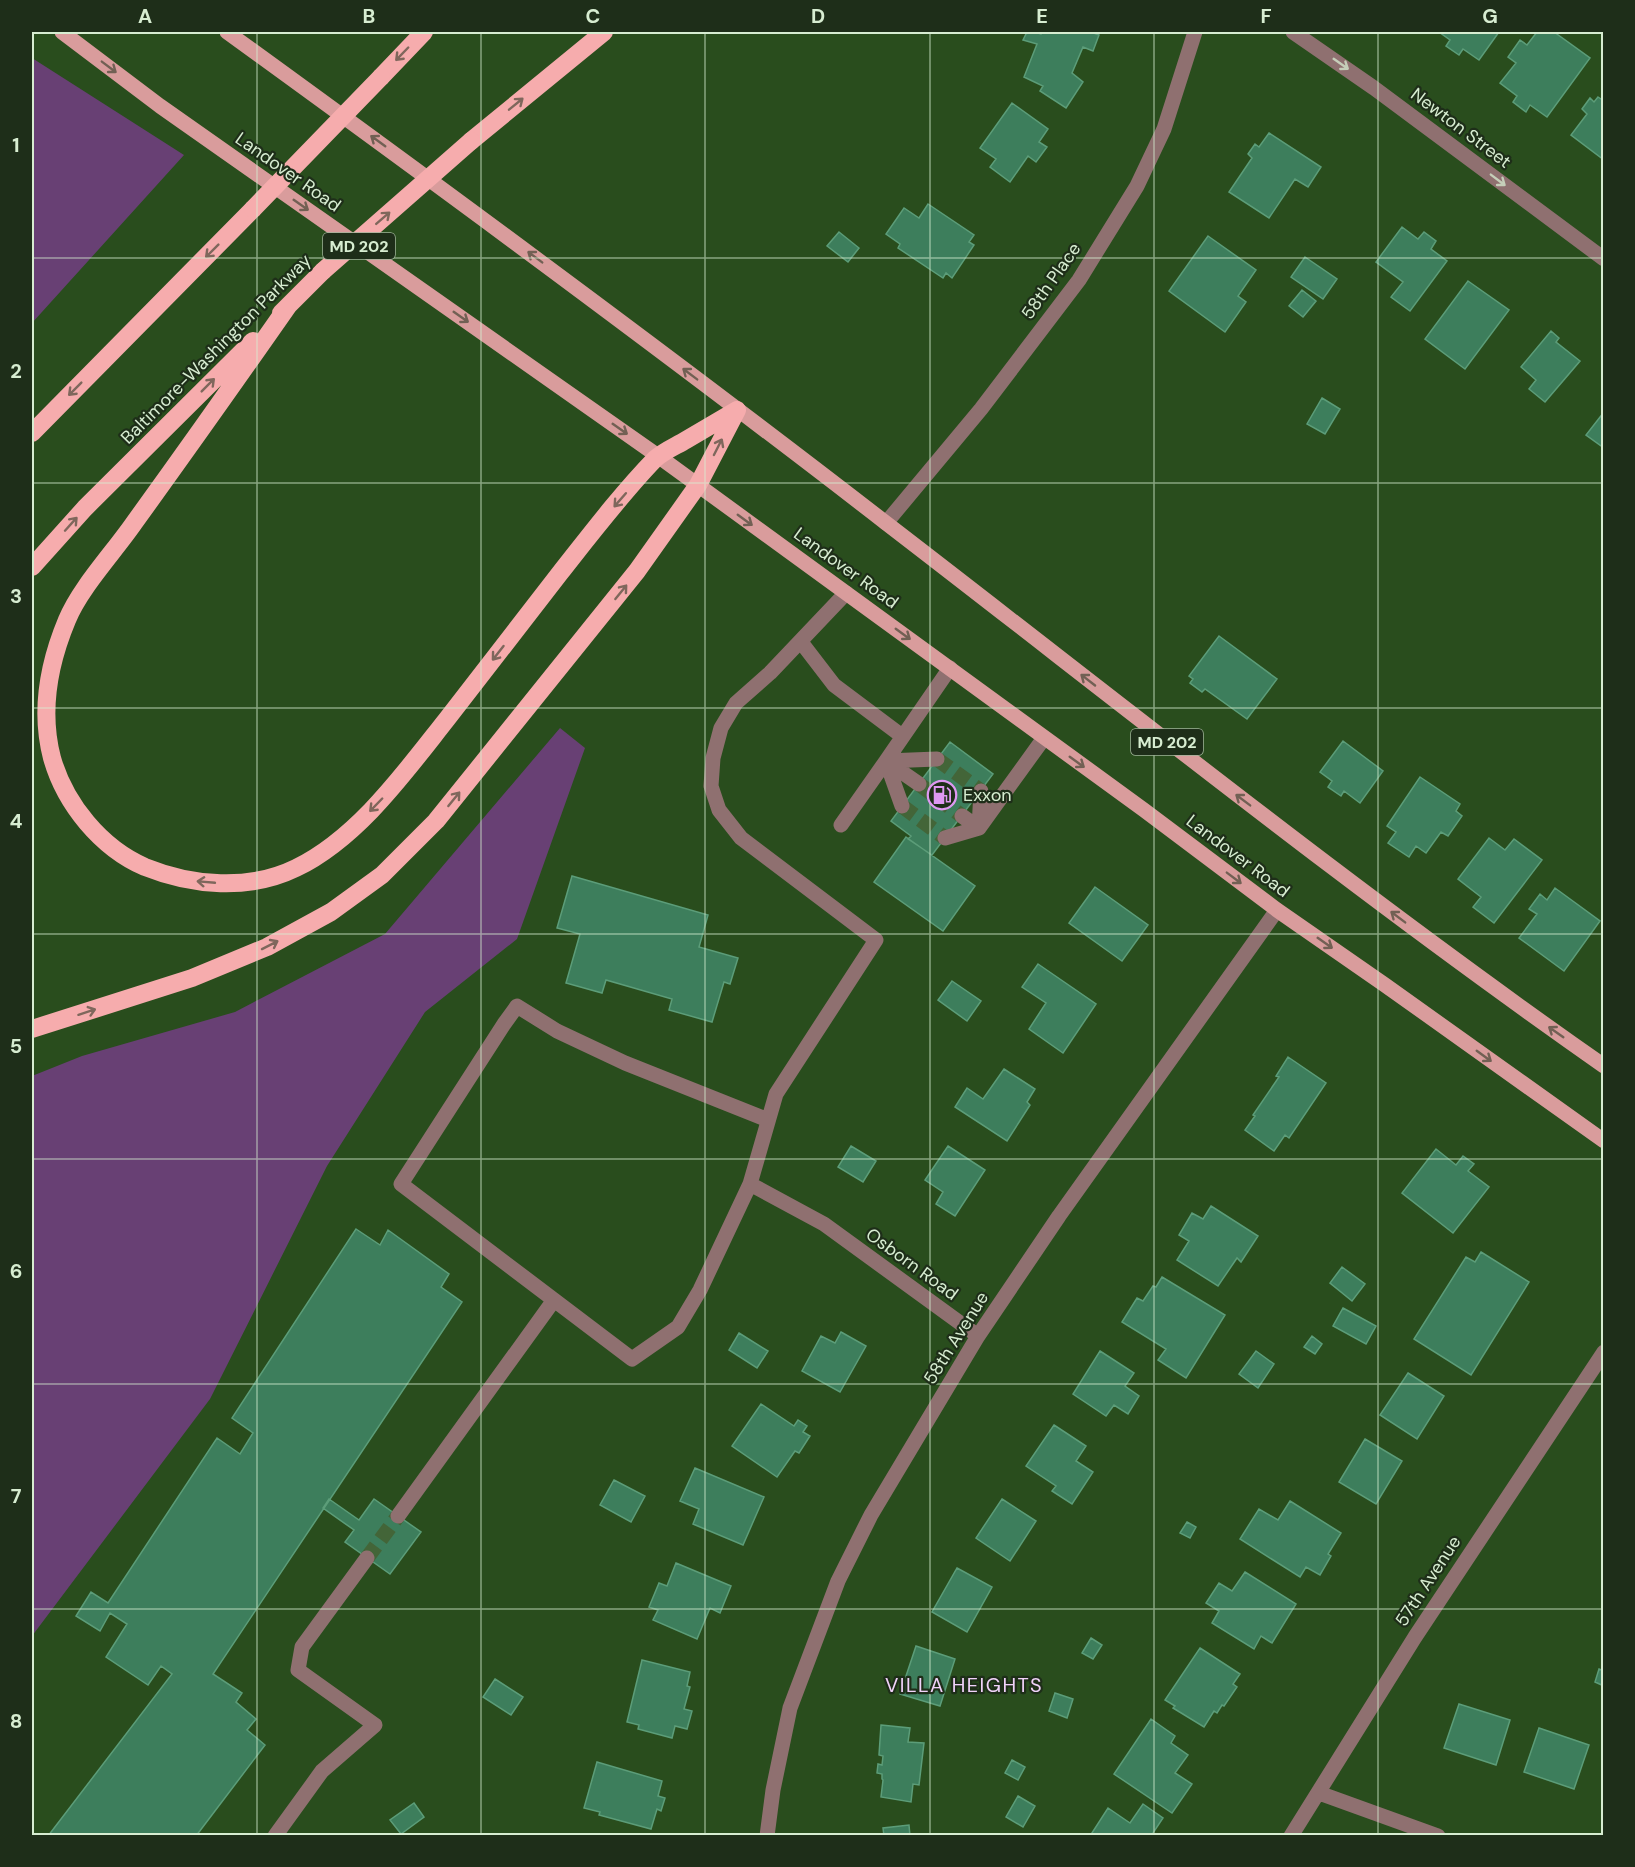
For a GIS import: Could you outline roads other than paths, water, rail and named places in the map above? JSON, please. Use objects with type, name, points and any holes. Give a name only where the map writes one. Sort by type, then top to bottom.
[{"type":"highway","points":[[32,433],[254,209],[424,32]]},
{"type":"highway","name":"Baltimore-Washington Parkway","points":[[32,567],[85,508],[323,271],[471,141],[604,32]]},
{"type":"highway","points":[[288,306],[74,607],[56,649],[50,675],[47,702],[48,730],[53,758],[64,787],[77,809],[118,853],[167,876],[202,883],[237,884],[267,878],[295,869],[321,853],[353,828],[395,785],[592,533],[658,456],[737,410]]},
{"type":"highway","points":[[32,1029],[192,978],[267,947],[331,912],[382,875],[436,821],[637,571],[698,485],[737,410]]},
{"type":"main road","name":"Landover Road","points":[[62,32],[160,106],[658,456],[1277,910],[1604,1141]]},
{"type":"main road","name":"MD 202","points":[[227,32],[447,191],[886,523],[1208,773],[1490,986],[1604,1066]]},
{"type":"street","name":"58th Place","points":[[886,523],[981,409],[1079,280],[1137,186],[1164,129],[1195,32]]},
{"type":"street","name":"Newton Street","points":[[1293,32],[1374,88],[1604,260]]},
{"type":"street","points":[[768,1120],[625,1063],[557,1031],[518,1006],[504,1024],[401,1184],[632,1359],[678,1327],[700,1290],[750,1184],[776,1094],[876,940],[741,838],[719,810],[711,786],[713,758],[721,728],[736,703],[801,642],[846,593]]},
{"type":"street","points":[[801,642],[834,685],[903,736]]},
{"type":"street","points":[[841,825],[950,669]]},
{"type":"street","points":[[945,838],[979,828],[1044,738]]},
{"type":"street","points":[[886,761],[937,759]]},
{"type":"street","points":[[886,761],[919,784]]},
{"type":"street","points":[[886,761],[902,806]]},
{"type":"street","points":[[979,828],[981,791]]},
{"type":"street","points":[[962,816],[979,828]]},
{"type":"street","name":"58th Avenue","points":[[767,1836],[773,1790],[790,1708],[838,1581],[871,1515],[978,1336],[1059,1216],[1277,910]]},
{"type":"street","name":"Osborn Road","points":[[750,1184],[824,1224],[978,1336]]},
{"type":"street","points":[[398,1516],[554,1300]]},
{"type":"street","name":"57th Avenue","points":[[1291,1836],[1415,1637],[1604,1352]]},
{"type":"street","points":[[275,1836],[322,1771],[375,1725],[298,1670],[302,1647],[368,1558]]},
{"type":"street","points":[[1318,1793],[1438,1836]]},
{"type":"tunnel","points":[[937,759],[981,791]]},
{"type":"tunnel","points":[[919,784],[962,816]]},
{"type":"tunnel","points":[[902,806],[945,838]]},
{"type":"tunnel","points":[[367,1558],[398,1516]]},
{"type":"place","name":"Exxon","points":[[942,795]]},
{"type":"district","name":"VILLA HEIGHTS","points":[[964,1685]]}]
